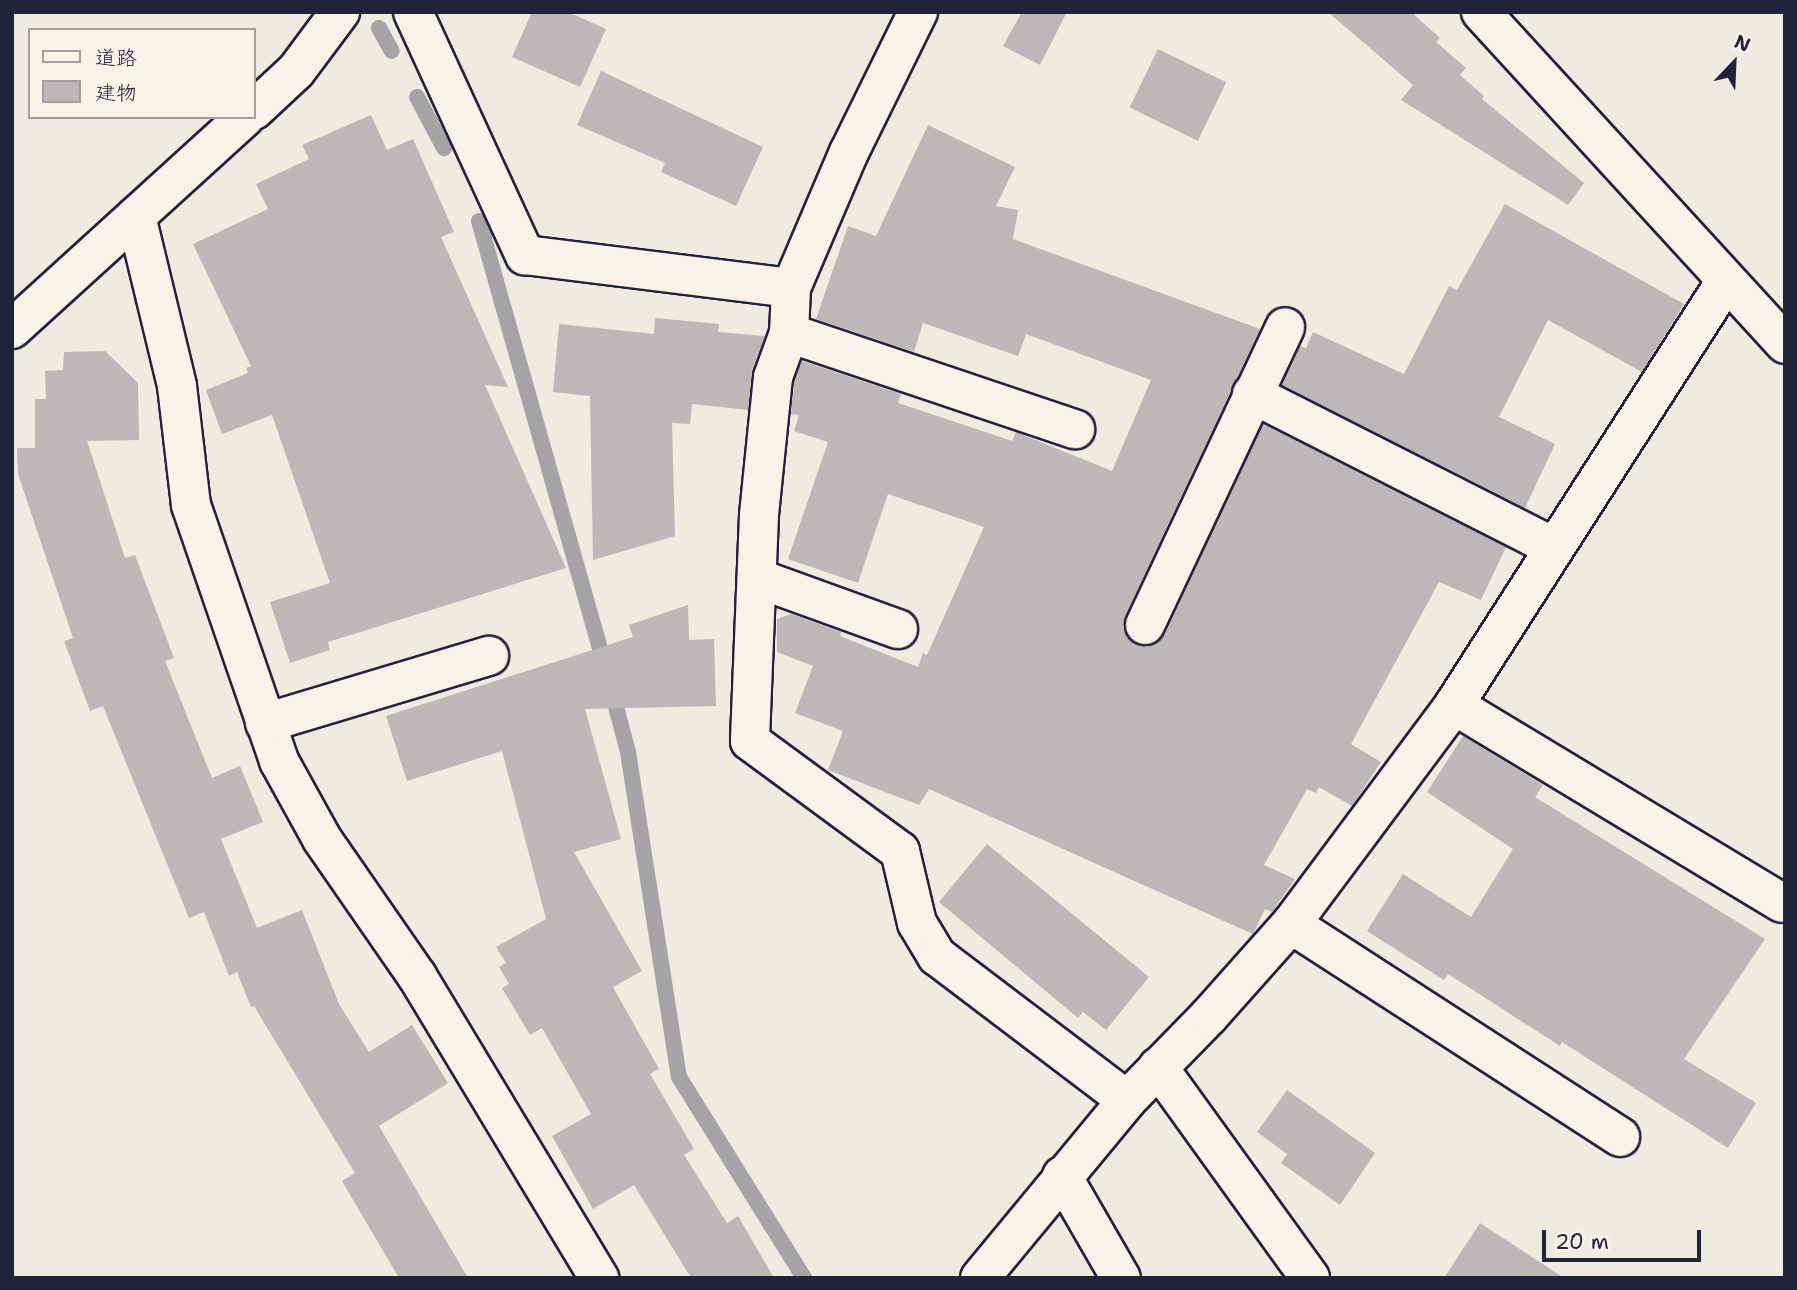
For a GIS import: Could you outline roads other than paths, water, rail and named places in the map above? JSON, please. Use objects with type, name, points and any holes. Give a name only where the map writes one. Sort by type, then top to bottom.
[{"type":"street","points":[[256,108],[296,71],[340,12]]},
{"type":"street","points":[[413,12],[525,255],[791,288]]},
{"type":"street","points":[[918,12],[849,152],[791,288],[789,333],[773,377],[759,515],[750,741],[900,851],[917,923],[937,956],[1127,1100]]},
{"type":"street","points":[[1481,12],[1511,26],[1726,281],[1785,344]]},
{"type":"street","points":[[12,329],[243,119]]},
{"type":"street","points":[[136,216],[177,386],[191,505],[279,761],[322,839],[417,976],[598,1278]]},
{"type":"street","points":[[980,1278],[1127,1100],[1209,1016],[1291,924],[1454,705],[1726,281]]},
{"type":"street","points":[[1145,625],[1285,327]]},
{"type":"street","points":[[789,333],[1075,429]]},
{"type":"street","points":[[1252,394],[1554,547]]},
{"type":"street","points":[[757,578],[898,629]]},
{"type":"street","points":[[265,723],[489,656]]},
{"type":"street","points":[[1454,705],[1782,903]]},
{"type":"street","points":[[1291,924],[1620,1137]]},
{"type":"street","points":[[1158,1067],[1311,1278]]},
{"type":"street","points":[[1062,1176],[1121,1278]]},
{"type":"waterway","points":[[379,28],[392,51]]},
{"type":"waterway","points":[[417,97],[444,148]]},
{"type":"waterway","points":[[479,221],[605,667]]},
{"type":"waterway","points":[[611,688],[628,752],[679,1077],[804,1278]]}]
